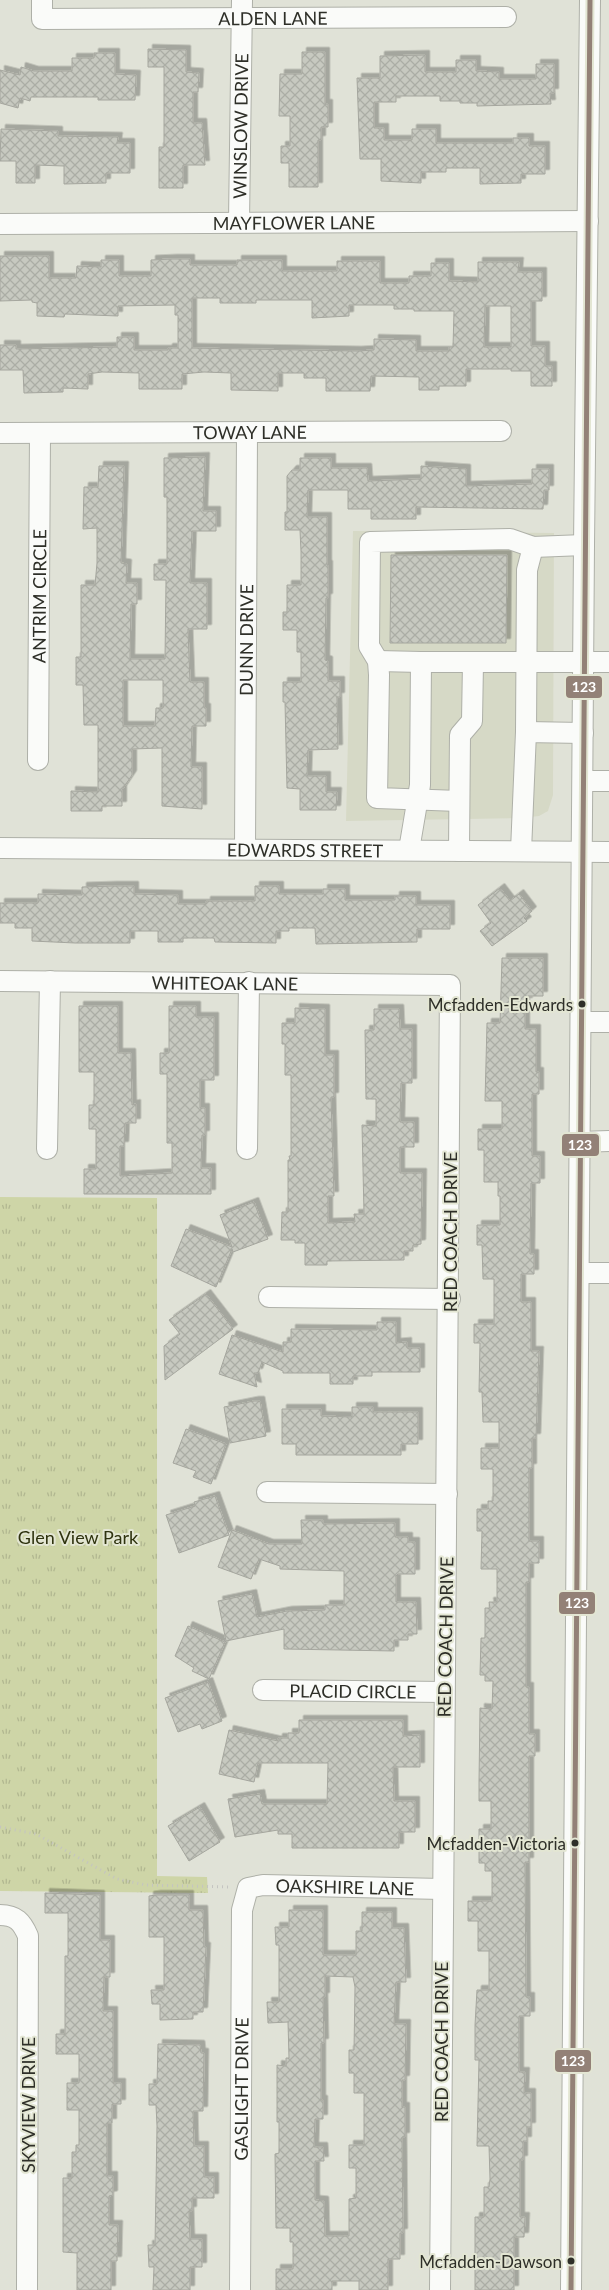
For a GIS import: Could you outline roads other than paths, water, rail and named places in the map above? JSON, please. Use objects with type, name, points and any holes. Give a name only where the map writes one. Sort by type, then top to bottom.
[{"type":"street","points":[[571,2290],[580,1273],[583,662],[590,0]]},
{"type":"street","name":"ALDEN LANE","points":[[42,10],[242,9],[506,17]]},
{"type":"street","name":"WINSLOW DRIVE","points":[[239,222],[242,9]]},
{"type":"street","name":"MAYFLOWER LANE","points":[[0,224],[588,221]]},
{"type":"street","name":"TOWAY LANE","points":[[0,433],[501,431]]},
{"type":"street","name":"DUNN DRIVE","points":[[245,849],[247,432]]},
{"type":"street","name":"ANTRIM CIRCLE","points":[[38,760],[40,434]]},
{"type":"street","points":[[459,801],[378,798],[379,675],[378,661],[369,646],[370,542],[510,539],[533,547],[584,545]]},
{"type":"street","points":[[521,851],[526,732],[528,570],[533,547]]},
{"type":"street","points":[[378,661],[473,663],[609,662]]},
{"type":"street","points":[[409,850],[420,785],[421,662]]},
{"type":"street","points":[[459,851],[460,735],[472,720],[473,663]]},
{"type":"street","points":[[526,732],[583,733]]},
{"type":"street","points":[[583,781],[609,781]]},
{"type":"street","name":"EDWARDS STREET","points":[[0,848],[609,852]]},
{"type":"street","name":"WHITEOAK LANE","points":[[0,981],[450,985]]},
{"type":"street","points":[[47,1149],[50,981]]},
{"type":"street","points":[[247,1149],[249,982]]},
{"type":"street","name":"RED COACH DRIVE","points":[[440,2290],[442,1889],[450,1299],[450,985]]},
{"type":"street","points":[[581,1022],[609,1022]]},
{"type":"street","points":[[580,1142],[609,1141]]},
{"type":"street","points":[[580,1273],[609,1273]]},
{"type":"street","points":[[269,1297],[450,1299]]},
{"type":"street","points":[[268,1492],[447,1494]]},
{"type":"street","name":"PLACID CIRCLE","points":[[263,1690],[444,1692]]},
{"type":"street","name":"OAKSHIRE LANE","points":[[248,1888],[263,1885],[442,1889]]},
{"type":"street","name":"GASLIGHT DRIVE","points":[[240,2290],[242,1910],[248,1888]]},
{"type":"street","name":"SKYVIEW DRIVE","points":[[0,1915],[9,1915],[22,1921],[28,1936],[26,2290]]},
{"type":"place","name":"Mcfadden-Edwards","points":[[582,1004]]},
{"type":"place","name":"Mcfadden-Victoria","points":[[575,1843]]},
{"type":"place","name":"Mcfadden-Dawson","points":[[571,2261]]},
{"type":"park label","name":"Glen View Park","points":[[78,1537]]}]
